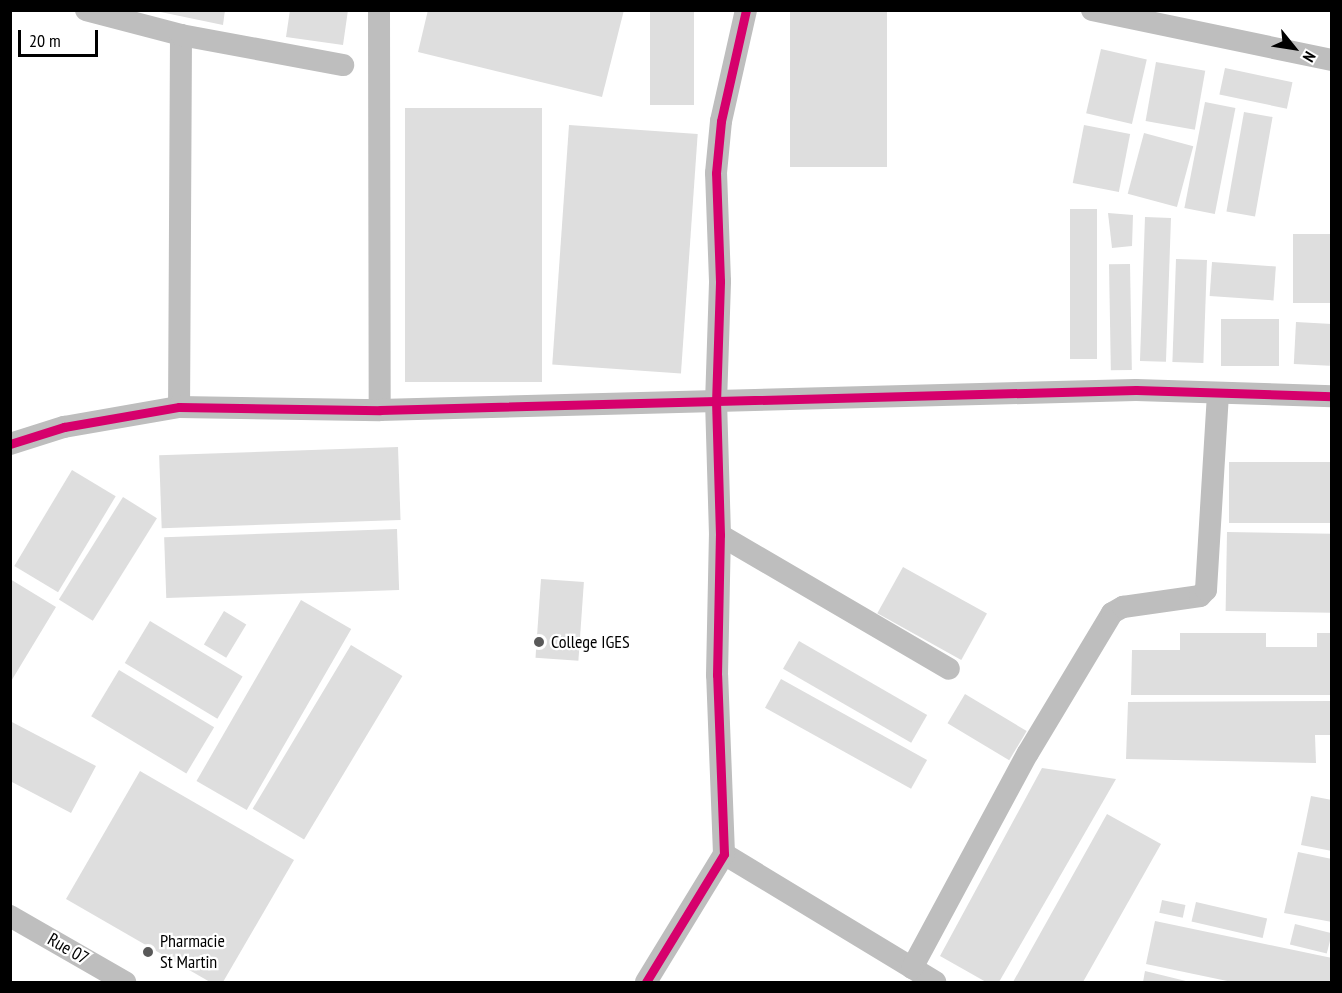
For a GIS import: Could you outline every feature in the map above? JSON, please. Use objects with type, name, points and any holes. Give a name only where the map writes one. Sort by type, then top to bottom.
[{"type":"street","points":[[86,10],[181,35],[343,65]]},
{"type":"street","points":[[379,10],[380,410]]},
{"type":"street","points":[[646,982],[724,854],[717,675],[720,535],[716,403],[720,281],[716,173],[721,122],[746,10]]},
{"type":"street","points":[[1092,10],[1332,60]]},
{"type":"street","points":[[179,407],[181,35]]},
{"type":"street","points":[[10,444],[64,427],[179,407],[380,410],[716,403],[916,394],[1136,390],[1332,396]]},
{"type":"street","points":[[912,968],[1028,753],[1112,613],[1122,607],[1200,596],[1206,590],[1218,393]]},
{"type":"street","points":[[720,535],[949,669]]},
{"type":"street","points":[[724,854],[935,982]]},
{"type":"street","name":"Rue 07","points":[[10,916],[125,982]]},
{"type":"building","points":[[151,10],[225,10],[223,25]]},
{"type":"building","points":[[290,10],[348,10],[343,45],[286,37]]},
{"type":"building","points":[[428,10],[624,10],[602,97],[418,52]]},
{"type":"building","points":[[650,10],[694,10],[694,105],[650,105]]},
{"type":"building","points":[[790,10],[887,10],[887,167],[790,167]]},
{"type":"building","points":[[1101,49],[1147,60],[1132,124],[1086,113]]},
{"type":"building","points":[[1156,62],[1205,71],[1195,130],[1146,121]]},
{"type":"building","points":[[1225,68],[1292,82],[1287,109],[1219,94]]},
{"type":"building","points":[[1205,102],[1235,108],[1215,214],[1184,208]]},
{"type":"building","points":[[405,108],[542,108],[542,382],[405,382]]},
{"type":"building","points":[[1244,112],[1273,117],[1255,217],[1226,211]]},
{"type":"building","points":[[569,125],[698,134],[681,373],[552,364]]},
{"type":"building","points":[[1084,125],[1130,134],[1119,192],[1073,183]]},
{"type":"building","points":[[1144,133],[1193,146],[1177,207],[1128,194]]},
{"type":"building","points":[[1070,209],[1097,209],[1097,359],[1070,359]]},
{"type":"building","points":[[1108,213],[1133,215],[1132,246],[1112,248]]},
{"type":"building","points":[[1145,217],[1171,218],[1166,362],[1140,361]]},
{"type":"building","points":[[1293,234],[1332,234],[1332,303],[1293,303]]},
{"type":"building","points":[[1176,259],[1207,260],[1203,363],[1172,362]]},
{"type":"building","points":[[1212,262],[1276,266],[1273,300],[1210,296]]},
{"type":"building","points":[[1109,264],[1130,264],[1132,370],[1111,370]]},
{"type":"building","points":[[1221,319],[1279,319],[1279,366],[1221,366]]},
{"type":"building","points":[[1296,322],[1332,324],[1330,366],[1294,364]]},
{"type":"building","points":[[398,447],[401,520],[162,528],[159,455]]},
{"type":"building","points":[[1229,462],[1332,462],[1332,523],[1229,523]]},
{"type":"building","points":[[72,470],[116,496],[58,592],[14,566]]},
{"type":"building","points":[[123,497],[157,518],[93,621],[59,600]]},
{"type":"building","points":[[397,529],[399,590],[166,598],[164,537]]},
{"type":"building","points":[[1227,532],[1332,534],[1331,613],[1226,611]]},
{"type":"building","points":[[903,567],[987,614],[961,660],[877,613]]},
{"type":"building","points":[[10,579],[56,607],[10,683]]},
{"type":"building","points":[[541,579],[584,582],[578,661],[535,658]]},
{"type":"building","points":[[301,600],[351,629],[247,810],[196,781]]},
{"type":"building","points":[[224,611],[246,624],[226,658],[204,644]]},
{"type":"building","points":[[150,621],[243,677],[217,719],[125,663]]},
{"type":"building","points":[[1180,633],[1266,633],[1266,647],[1317,647],[1317,633],[1332,633],[1332,695],[1131,695],[1132,650],[1180,650]]},
{"type":"building","points":[[799,641],[927,715],[911,743],[783,669]]},
{"type":"building","points":[[351,645],[402,676],[304,840],[253,809]]},
{"type":"building","points":[[119,670],[214,727],[186,773],[91,716]]},
{"type":"building","points":[[781,679],[927,760],[911,789],[765,708]]},
{"type":"building","points":[[965,694],[1027,731],[1009,760],[947,723]]},
{"type":"building","points":[[1332,701],[1332,735],[1315,735],[1316,763],[1126,759],[1128,702]]},
{"type":"building","points":[[10,721],[96,766],[71,813],[10,781]]},
{"type":"building","points":[[1042,768],[1116,779],[999,982],[986,982],[940,956]]},
{"type":"building","points":[[140,771],[294,860],[223,982],[210,982],[66,899]]},
{"type":"building","points":[[1311,796],[1332,800],[1332,851],[1301,845]]},
{"type":"building","points":[[1107,814],[1161,844],[1083,982],[1013,982]]},
{"type":"building","points":[[1298,852],[1332,859],[1332,922],[1284,913]]},
{"type":"building","points":[[1162,900],[1185,905],[1183,918],[1159,913]]},
{"type":"building","points":[[1196,902],[1267,918],[1263,938],[1192,921]]},
{"type":"building","points":[[1155,921],[1332,958],[1332,982],[1232,982],[1146,964]]},
{"type":"building","points":[[1295,924],[1332,933],[1327,954],[1290,944]]},
{"type":"building","points":[[1145,971],[1190,982],[1143,982]]},
{"type":"cycle path","points":[[646,982],[724,854],[717,675],[720,535],[716,403],[720,281],[716,173],[721,121],[746,10]]},
{"type":"cycle path","points":[[10,444],[64,427],[179,407],[380,410],[1136,390],[1332,396]]},
{"type":"place","name":"College IGES","points":[[539,642]]},
{"type":"place","name":"Pharmacie St Martin","points":[[148,952]]}]
